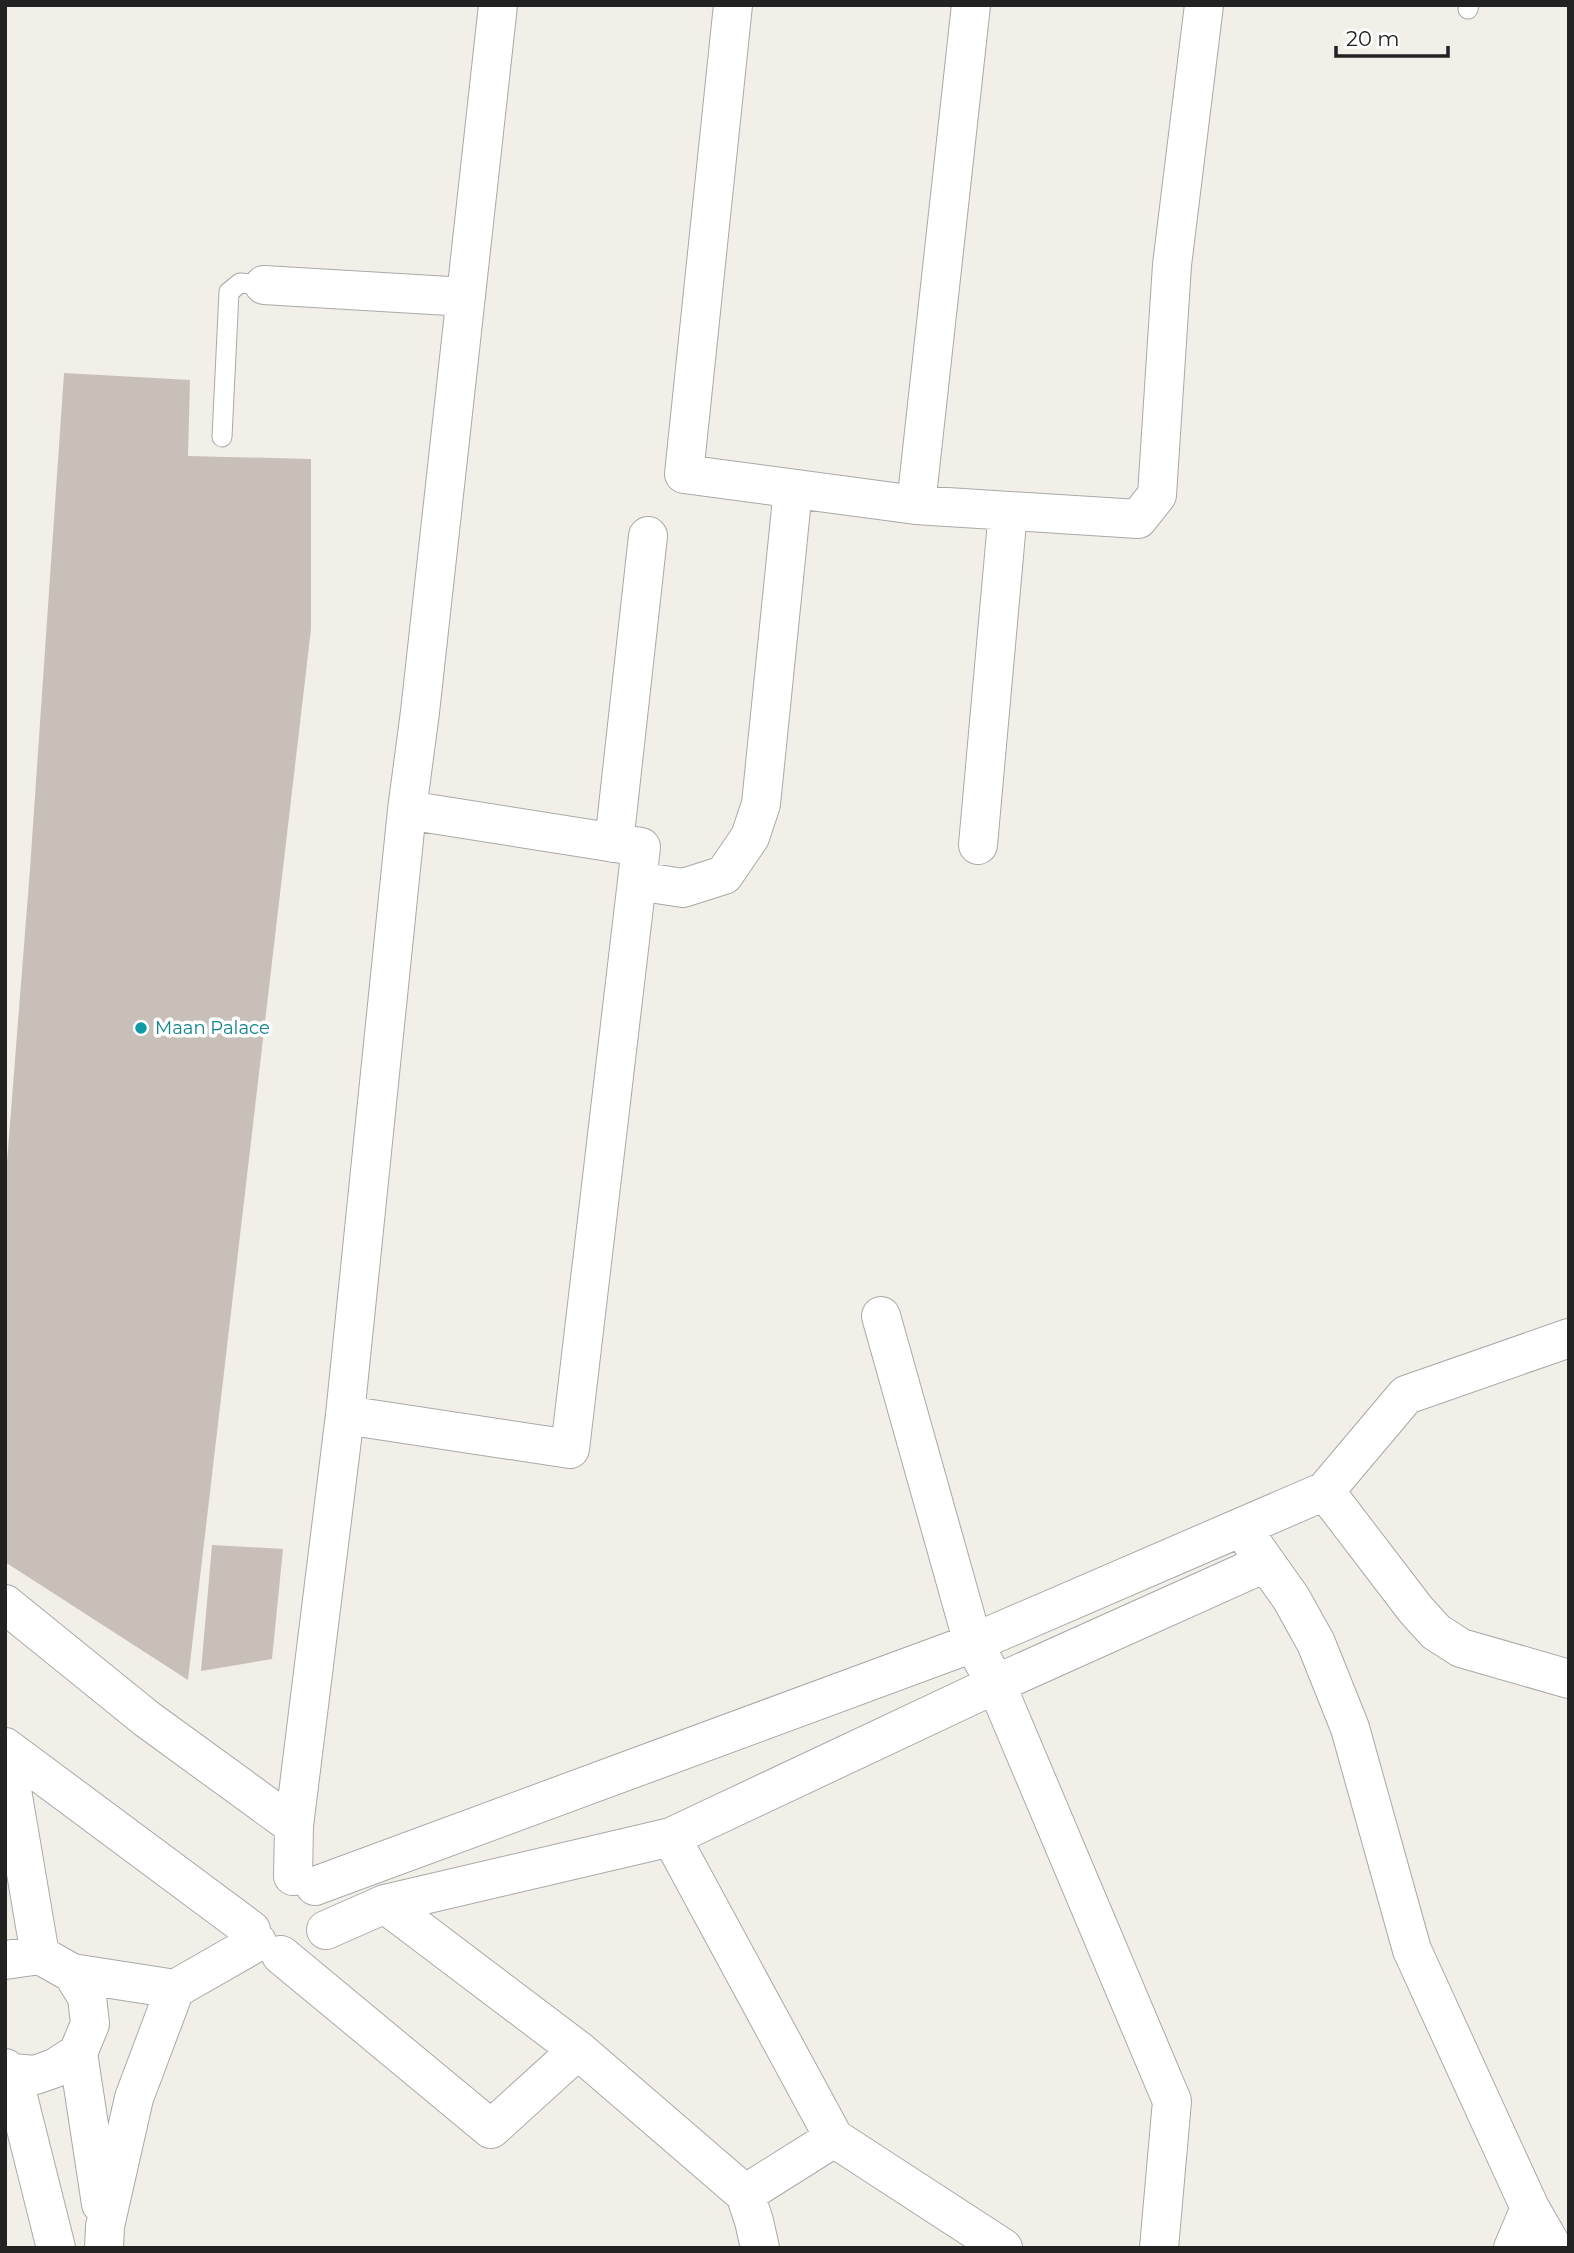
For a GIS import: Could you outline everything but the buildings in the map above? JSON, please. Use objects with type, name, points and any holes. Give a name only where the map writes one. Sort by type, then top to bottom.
[{"type":"street","points":[[304,1881],[294,1826],[345,1415],[407,810],[421,712],[499,5]]},
{"type":"street","points":[[733,5],[684,474],[916,505],[1138,519],[1157,495],[1171,265],[1204,5]]},
{"type":"street","points":[[916,505],[971,5]]},
{"type":"street","points":[[264,285],[466,297]]},
{"type":"street","points":[[637,881],[683,888],[724,875],[750,836],[761,804],[793,489]]},
{"type":"street","points":[[978,845],[1008,511]]},
{"type":"street","points":[[614,843],[648,536]]},
{"type":"street","points":[[345,1415],[570,1449],[641,846],[407,810]]},
{"type":"street","points":[[881,1316],[973,1643],[996,1684],[1171,2101],[1159,2248]]},
{"type":"street","points":[[304,1881],[973,1643],[1325,1491],[1406,1395],[1569,1338]]},
{"type":"street","points":[[1325,1491],[1416,1610],[1436,1632],[1461,1648],[1569,1679]]},
{"type":"street","points":[[1241,1526],[1291,1598],[1316,1643],[1350,1728],[1412,1950],[1530,2208],[1553,2248]]},
{"type":"street","points":[[326,1930],[385,1904],[671,1837],[996,1684],[1265,1563]]},
{"type":"street","points":[[5,1604],[147,1719],[294,1826]]},
{"type":"street","points":[[5,1748],[263,1942],[491,2129],[578,2050]]},
{"type":"street","points":[[5,1748],[39,1963],[87,1997],[90,2024],[78,2053],[106,2241]]},
{"type":"street","points":[[671,1837],[834,2138],[1003,2248]]},
{"type":"street","points":[[279,1876],[304,1881],[323,1895],[328,1918],[326,1930],[319,1942],[308,1951],[295,1955],[263,1942],[248,1916],[250,1903],[257,1891],[267,1882],[279,1876]]},
{"type":"street","points":[[385,1904],[578,2050],[745,2194],[760,2248]]},
{"type":"street","points":[[39,1963],[175,1989],[263,1942]]},
{"type":"street","points":[[106,2241],[134,2098],[175,1989]]},
{"type":"street","points":[[56,2248],[9,2071],[36,2075],[55,2068],[78,2053]]},
{"type":"street","points":[[745,2194],[834,2138]]},
{"type":"street","points":[[1513,2248],[1530,2208]]},
{"type":"lane","points":[[222,437],[229,292],[240,284],[264,285]]},
{"type":"place","name":"Maan Palace","points":[[141,1028]]}]
